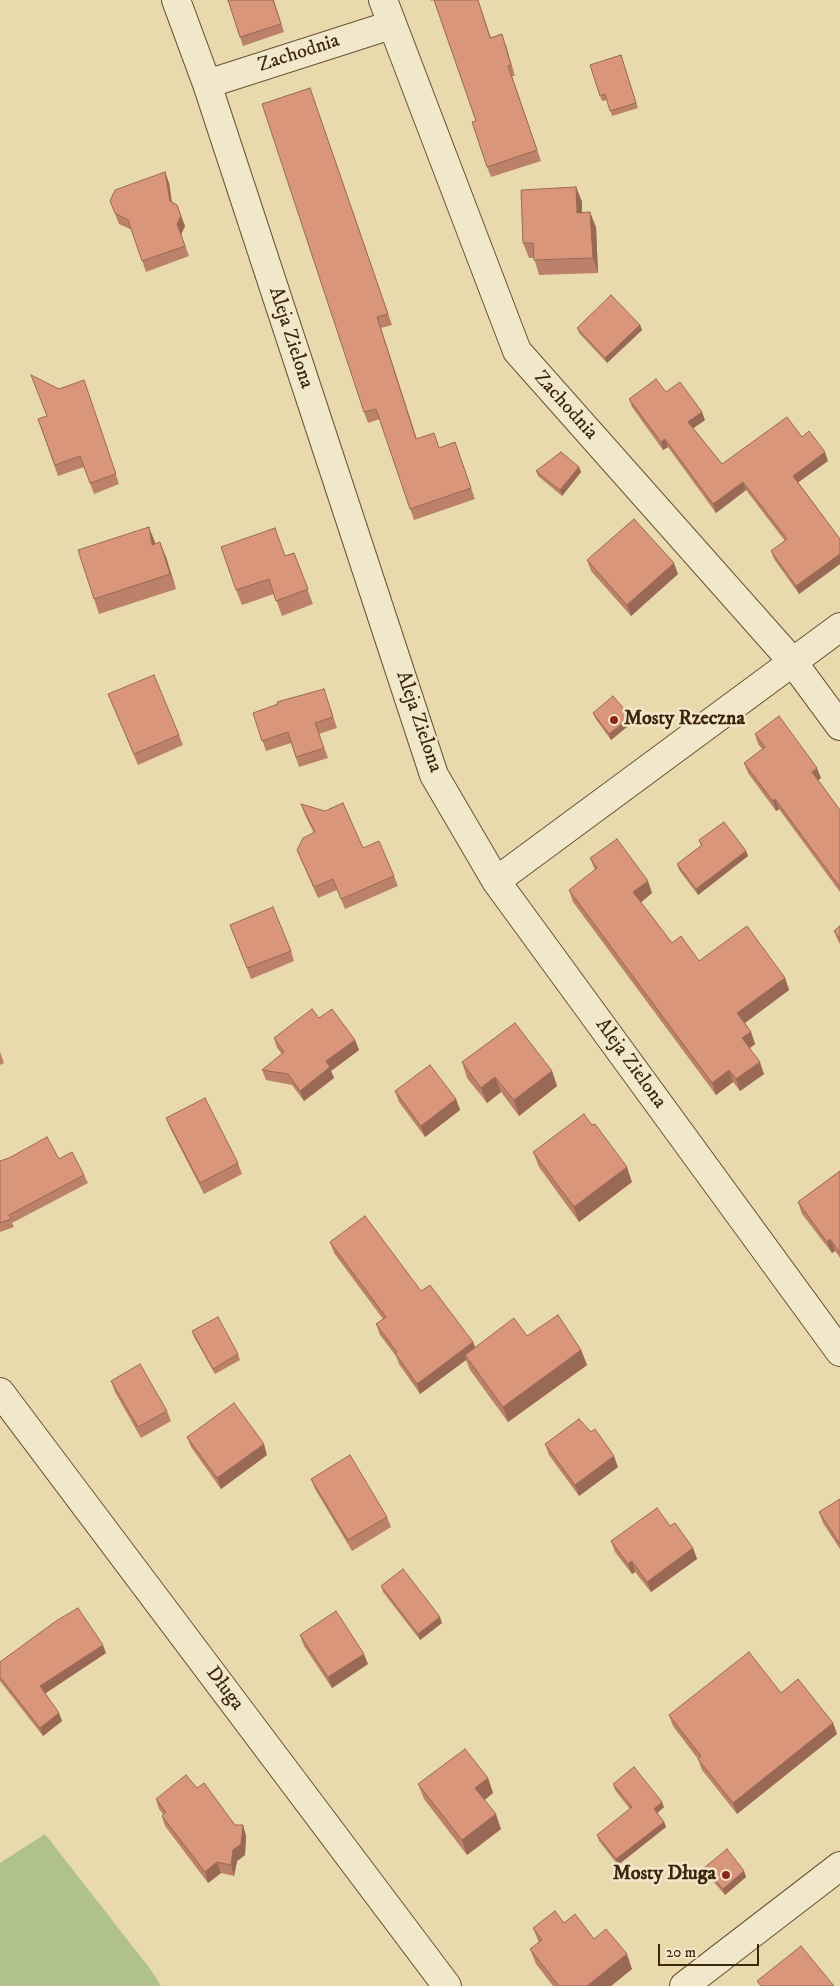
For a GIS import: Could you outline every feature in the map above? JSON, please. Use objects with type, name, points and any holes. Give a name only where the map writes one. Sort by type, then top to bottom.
[{"type":"street","name":"Aleja Zielona","points":[[176,0],[206,84],[434,775],[496,881],[840,1352]]},
{"type":"street","name":"Zachodnia","points":[[206,84],[387,13],[517,352],[792,661],[840,726]]},
{"type":"street","points":[[496,881],[840,627]]},
{"type":"street","name":"Długa","points":[[0,1392],[447,1986]]},
{"type":"street","points":[[684,1986],[840,1866]]},
{"type":"green space","points":[[45,1834],[151,1970],[161,1986],[0,1986],[0,1863]]},
{"type":"building","points":[[228,0],[273,0],[281,24],[240,37]]},
{"type":"building","points":[[434,0],[478,0],[490,38],[502,34],[511,65],[508,66],[537,150],[487,167],[472,122],[476,121]]},
{"type":"building","points":[[621,55],[636,103],[610,111],[605,94],[600,96],[590,65]]},
{"type":"building","points":[[310,88],[388,314],[377,317],[416,439],[434,433],[439,448],[455,442],[471,488],[410,509],[376,409],[364,412],[262,104]]},
{"type":"building","points":[[165,172],[170,201],[177,205],[181,216],[177,224],[185,246],[142,261],[128,220],[115,213],[110,201],[115,190]]},
{"type":"building","points":[[576,187],[577,213],[590,212],[593,258],[534,260],[533,243],[523,243],[521,190]]},
{"type":"building","points":[[611,295],[640,325],[605,358],[577,328]]},
{"type":"building","points":[[31,375],[59,389],[84,380],[116,474],[90,483],[80,456],[55,465],[38,419],[47,416]]},
{"type":"building","points":[[656,379],[666,392],[680,382],[702,412],[688,422],[722,464],[787,417],[802,437],[809,431],[825,452],[793,476],[840,539],[840,554],[796,586],[771,551],[787,539],[743,482],[713,504],[665,439],[661,442],[629,399]]},
{"type":"building","points":[[561,452],[579,467],[560,490],[536,471]]},
{"type":"building","points":[[634,519],[674,563],[627,605],[587,560]]},
{"type":"building","points":[[149,527],[152,545],[160,542],[170,574],[94,599],[78,550]]},
{"type":"building","points":[[275,528],[285,556],[294,553],[308,589],[276,601],[269,579],[236,590],[221,547]]},
{"type":"building","points":[[154,675],[179,735],[134,754],[108,694]]},
{"type":"building","points":[[324,689],[333,717],[315,723],[324,748],[296,757],[288,732],[262,741],[253,713],[278,704],[277,702]]},
{"type":"building","name":"Mosty Rzeczna","points":[[613,696],[631,717],[609,734],[593,713]]},
{"type":"building","points":[[779,716],[817,768],[812,772],[840,810],[840,887],[775,799],[773,801],[744,763],[765,747],[755,734]]},
{"type":"building","points":[[343,803],[363,848],[379,841],[394,876],[341,899],[333,879],[314,887],[297,850],[303,838],[315,832],[301,804],[325,811]]},
{"type":"building","points":[[724,822],[746,851],[696,889],[677,864],[702,845],[699,840]]},
{"type":"building","points":[[617,839],[648,881],[633,892],[672,943],[681,936],[699,961],[747,926],[785,978],[737,1013],[751,1032],[742,1038],[760,1062],[736,1079],[729,1070],[712,1083],[569,890],[597,868],[590,858]]},
{"type":"building","points":[[273,907],[291,951],[247,968],[230,925]]},
{"type":"building","points":[[840,926],[840,939],[834,931]]},
{"type":"building","points":[[312,1009],[319,1018],[332,1009],[355,1040],[326,1061],[330,1067],[300,1091],[288,1074],[262,1070],[284,1052],[274,1038]]},
{"type":"building","points":[[515,1023],[552,1071],[514,1100],[495,1077],[481,1088],[462,1062]]},
{"type":"building","points":[[430,1065],[456,1099],[421,1126],[395,1091]]},
{"type":"building","points":[[205,1098],[238,1163],[200,1183],[166,1118]]},
{"type":"building","points":[[584,1114],[592,1125],[595,1124],[627,1167],[574,1207],[533,1152]]},
{"type":"building","points":[[47,1137],[59,1159],[72,1152],[84,1175],[9,1215],[11,1219],[0,1223],[0,1161]]},
{"type":"building","points":[[840,1171],[840,1253],[830,1239],[827,1242],[798,1202]]},
{"type":"building","points":[[365,1216],[421,1291],[430,1285],[473,1342],[417,1384],[395,1353],[397,1352],[376,1324],[386,1317],[330,1242]]},
{"type":"building","points":[[558,1315],[581,1350],[503,1407],[465,1355],[514,1318],[527,1336]]},
{"type":"building","points":[[218,1317],[238,1354],[213,1369],[192,1331]]},
{"type":"building","points":[[140,1364],[167,1411],[138,1427],[111,1381]]},
{"type":"building","points":[[234,1403],[264,1444],[217,1478],[187,1437]]},
{"type":"building","points":[[579,1419],[591,1432],[595,1429],[614,1456],[575,1485],[545,1444]]},
{"type":"building","points":[[350,1455],[387,1517],[348,1540],[311,1479]]},
{"type":"building","points":[[840,1499],[840,1544],[819,1512]]},
{"type":"building","points":[[657,1508],[670,1526],[675,1523],[693,1548],[647,1582],[632,1561],[628,1564],[611,1541]]},
{"type":"building","points":[[403,1569],[440,1617],[418,1634],[381,1586]]},
{"type":"building","points":[[78,1608],[103,1645],[40,1686],[59,1713],[40,1728],[0,1677],[0,1662],[56,1621]]},
{"type":"building","points":[[336,1611],[364,1654],[328,1677],[300,1635]]},
{"type":"building","points":[[749,1652],[781,1693],[798,1679],[833,1723],[733,1803],[698,1759],[701,1756],[669,1715]]},
{"type":"building","points":[[465,1749],[488,1778],[475,1788],[496,1814],[462,1840],[418,1784]]},
{"type":"building","points":[[634,1767],[662,1802],[654,1809],[664,1822],[616,1859],[597,1835],[632,1807],[613,1784]]},
{"type":"building","points":[[186,1775],[197,1788],[204,1783],[235,1825],[243,1825],[241,1844],[233,1850],[231,1865],[217,1862],[205,1872],[162,1816],[166,1812],[156,1799]]},
{"type":"building","name":"Mosty Długa","points":[[727,1849],[744,1871],[723,1889],[704,1868]]},
{"type":"building","points":[[555,1911],[564,1923],[575,1914],[594,1939],[606,1929],[627,1954],[587,1986],[559,1986],[530,1949],[542,1940],[533,1928]]},
{"type":"building","points":[[801,1946],[834,1986],[761,1986],[757,1981]]},
{"type":"place","name":"Mosty Rzeczna","points":[[614,720]]},
{"type":"place","name":"Mosty Długa","points":[[726,1875]]}]
